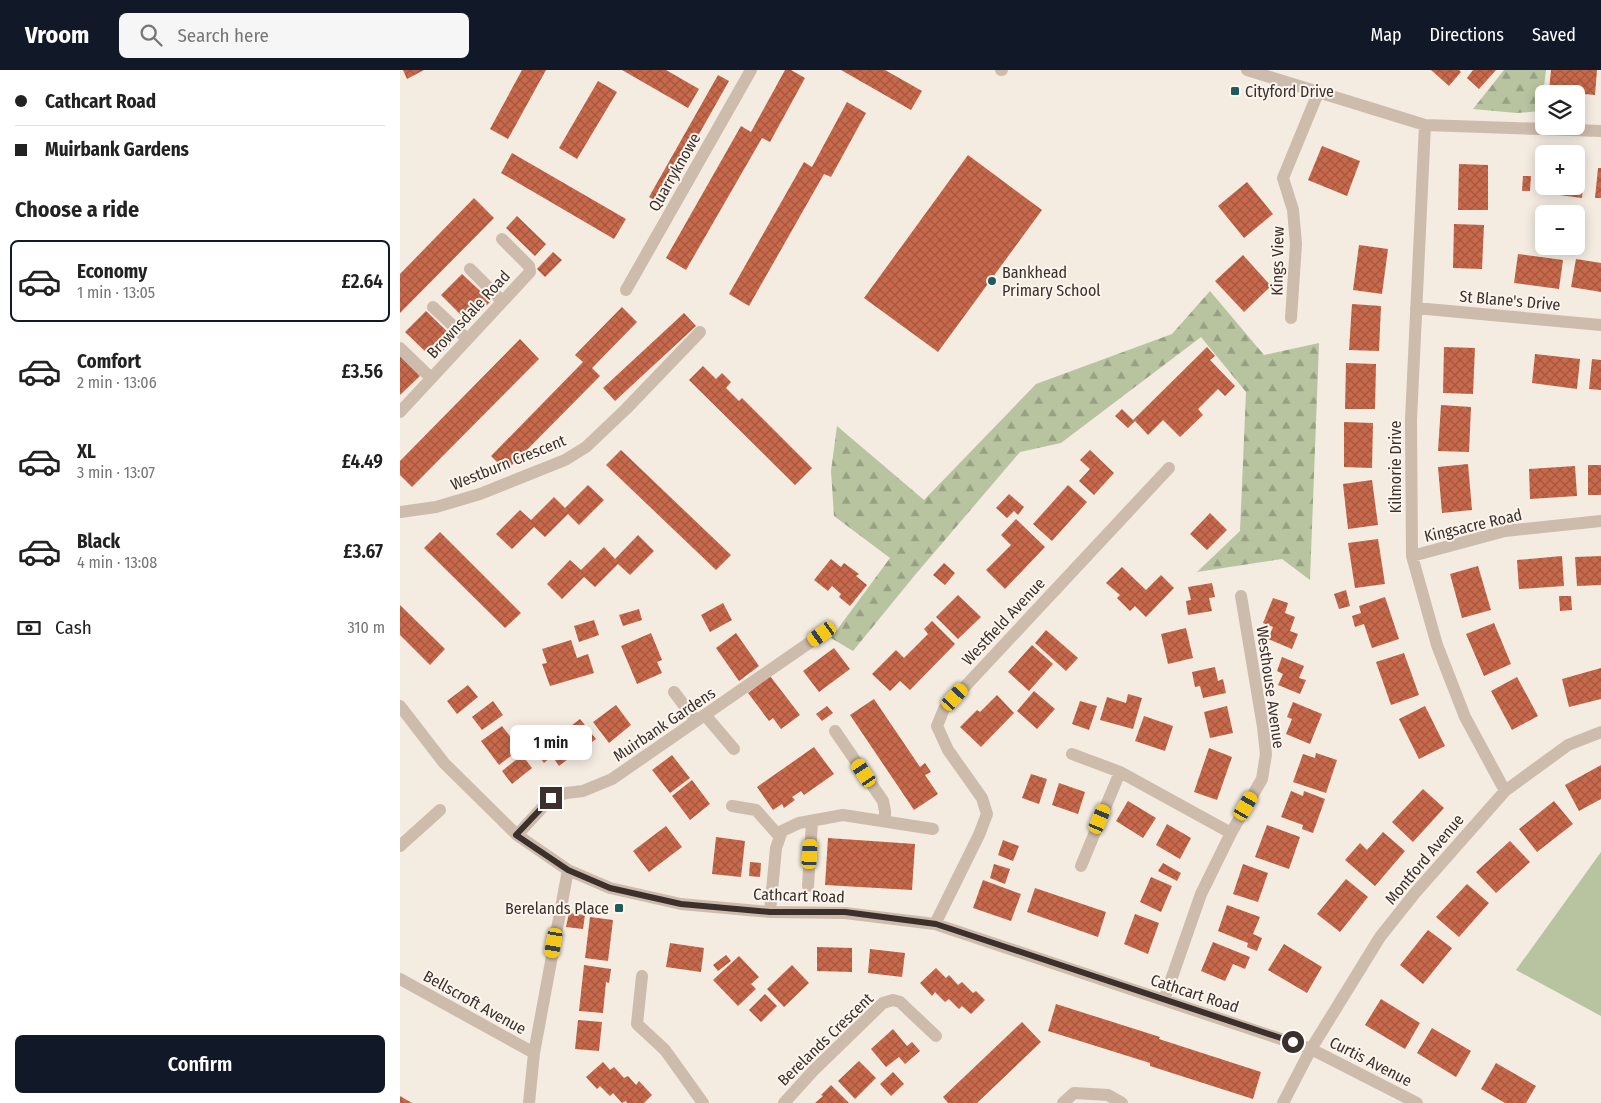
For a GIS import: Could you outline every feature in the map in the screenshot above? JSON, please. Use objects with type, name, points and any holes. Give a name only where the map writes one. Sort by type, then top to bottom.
[{"type":"street","name":"Quarryknowe","points":[[626,290],[751,70]]},
{"type":"street","points":[[1247,70],[1425,125],[1601,131]]},
{"type":"street","name":"Kings View","points":[[1291,318],[1296,244],[1293,210],[1283,178],[1318,93]]},
{"type":"street","name":"Kilmorie Drive","points":[[1425,125],[1410,420],[1412,556],[1437,645],[1454,690],[1465,717],[1505,791]]},
{"type":"street","name":"Brownsdale Road","points":[[400,412],[530,272],[529,266],[502,239]]},
{"type":"street","points":[[470,269],[502,301]]},
{"type":"street","points":[[433,307],[467,339]]},
{"type":"street","name":"St Blane's Drive","points":[[1416,308],[1601,325]]},
{"type":"street","name":"Westburn Crescent","points":[[400,512],[436,507],[480,494],[572,456],[586,447],[620,415],[700,332]]},
{"type":"street","points":[[400,348],[431,378]]},
{"type":"street","name":"Westfield Avenue","points":[[936,924],[979,835],[987,814],[982,798],[948,750],[937,726],[944,709],[1169,468]]},
{"type":"street","name":"Kingsacre Road","points":[[1412,556],[1506,531],[1601,521]]},
{"type":"street","name":"Westhouse Avenue","points":[[1164,1000],[1201,894],[1231,833],[1262,779],[1266,754],[1263,727],[1241,596]]},
{"type":"street","name":"Muirbank Gardens","points":[[516,835],[551,798],[566,793],[583,791],[612,779],[822,634]]},
{"type":"street","points":[[674,692],[734,749]]},
{"type":"street","name":"Cathcart Road","points":[[400,706],[444,763],[516,835],[568,870],[610,888],[681,904],[770,912],[845,912],[936,924],[1312,1048]]},
{"type":"street","points":[[835,730],[883,801],[886,811],[885,821]]},
{"type":"street","name":"Montford Avenue","points":[[1283,1103],[1312,1048],[1380,937],[1439,865],[1505,791],[1568,745],[1601,732]]},
{"type":"street","points":[[1072,754],[1120,772],[1231,833]]},
{"type":"street","points":[[1081,866],[1120,772]]},
{"type":"street","points":[[732,806],[756,810],[779,836]]},
{"type":"street","points":[[400,846],[440,810]]},
{"type":"street","points":[[770,912],[776,848],[782,831],[799,823],[842,816],[933,828]]},
{"type":"street","points":[[808,886],[812,822]]},
{"type":"street","points":[[529,1103],[534,1053],[568,870]]},
{"type":"street","points":[[642,976],[636,1024],[665,1050],[703,1103]]},
{"type":"street","name":"Bellscroft Avenue","points":[[400,979],[534,1053]]},
{"type":"street","name":"Berelands Crescent","points":[[784,1103],[813,1071],[883,1003],[893,1000],[900,1002],[936,1036]]},
{"type":"street","name":"Curtis Avenue","points":[[1312,1048],[1416,1103]]},
{"type":"street","points":[[1063,1103],[1074,1093],[1108,1095],[1122,1103]]},
{"type":"green space","points":[[1504,70],[1546,70],[1544,85],[1535,85],[1535,112],[1517,113],[1473,109]]},
{"type":"green space","points":[[1210,291],[1264,355],[1319,343],[1310,580],[1282,559],[1197,572],[1240,531],[1246,392],[1201,337],[1061,443],[1020,452],[853,651],[831,638],[890,558],[834,516],[831,471],[837,426],[924,500],[1036,384],[1172,334]]},
{"type":"green space","points":[[1601,852],[1601,1016],[1516,970]]},
{"type":"building","points":[[403,70],[424,70],[407,79]]},
{"type":"building","points":[[522,70],[546,70],[508,139],[490,129]]},
{"type":"building","points":[[622,70],[666,70],[699,89],[688,108]]},
{"type":"building","points":[[785,70],[791,70],[805,78],[770,142],[762,138],[686,270],[666,258],[741,126],[751,132]]},
{"type":"building","points":[[841,70],[885,70],[922,91],[911,110]]},
{"type":"building","points":[[1431,70],[1459,70],[1461,72],[1449,86]]},
{"type":"building","points":[[1473,70],[1496,70],[1479,89],[1467,78]]},
{"type":"building","points":[[1551,70],[1597,70],[1595,95],[1585,94],[1585,85],[1550,85]]},
{"type":"building","points":[[718,75],[729,81],[660,203],[649,197]]},
{"type":"building","points":[[598,81],[617,92],[577,159],[559,148]]},
{"type":"building","points":[[847,102],[866,113],[831,177],[824,174],[749,306],[729,294],[804,162],[812,167]]},
{"type":"building","points":[[1322,146],[1360,161],[1347,196],[1308,180]]},
{"type":"building","points":[[512,153],[626,219],[614,239],[501,173]]},
{"type":"building","points":[[968,155],[1042,210],[938,352],[864,298]]},
{"type":"building","points":[[1459,164],[1488,165],[1488,210],[1458,210]]},
{"type":"building","points":[[1598,168],[1601,168],[1601,198],[1595,198]]},
{"type":"building","points":[[1523,176],[1531,176],[1530,191],[1522,191]]},
{"type":"building","points":[[1247,182],[1273,214],[1244,238],[1218,206]]},
{"type":"building","points":[[1560,195],[1582,195],[1582,198]]},
{"type":"building","points":[[474,198],[494,218],[400,313],[400,274]]},
{"type":"building","points":[[517,216],[546,244],[535,256],[506,228]]},
{"type":"building","points":[[1454,224],[1484,225],[1482,269],[1453,268]]},
{"type":"building","points":[[1359,245],[1388,249],[1382,294],[1353,290]]},
{"type":"building","points":[[553,252],[562,260],[545,277],[537,269]]},
{"type":"building","points":[[1518,254],[1563,260],[1559,289],[1514,283]]},
{"type":"building","points":[[1243,255],[1271,286],[1244,312],[1215,281]]},
{"type":"building","points":[[1576,259],[1601,263],[1601,292],[1571,287]]},
{"type":"building","points":[[462,274],[491,301],[469,323],[441,295]]},
{"type":"building","points":[[1352,304],[1381,306],[1379,351],[1349,350]]},
{"type":"building","points":[[622,307],[637,322],[592,368],[600,376],[506,471],[491,456],[583,362],[575,355]]},
{"type":"building","points":[[426,311],[455,339],[434,360],[405,332]]},
{"type":"building","points":[[684,313],[696,326],[615,401],[603,388]]},
{"type":"building","points":[[520,339],[539,359],[412,487],[400,475],[400,461]]},
{"type":"building","points":[[1207,347],[1215,356],[1210,360],[1235,386],[1225,396],[1218,389],[1198,409],[1203,415],[1180,437],[1163,420],[1148,435],[1135,421],[1128,428],[1115,416],[1122,409],[1133,420]]},
{"type":"building","points":[[1444,347],[1475,348],[1473,394],[1443,393]]},
{"type":"building","points":[[1535,354],[1580,359],[1577,389],[1532,383]]},
{"type":"building","points":[[400,356],[420,376],[400,395]]},
{"type":"building","points":[[1592,359],[1601,360],[1601,390],[1589,389]]},
{"type":"building","points":[[1346,363],[1376,364],[1375,409],[1345,409]]},
{"type":"building","points":[[703,366],[716,379],[722,373],[731,382],[726,388],[739,401],[742,398],[812,468],[795,485],[689,380]]},
{"type":"building","points":[[1441,405],[1471,407],[1469,452],[1438,451]]},
{"type":"building","points":[[1344,422],[1373,423],[1372,468],[1344,467]]},
{"type":"building","points":[[621,450],[731,555],[716,570],[606,465]]},
{"type":"building","points":[[1090,450],[1114,473],[1094,495],[1079,481],[1090,469],[1080,460]]},
{"type":"building","points":[[1468,464],[1472,510],[1442,513],[1438,467]]},
{"type":"building","points":[[1588,465],[1601,465],[1601,495],[1588,495]]},
{"type":"building","points":[[1575,466],[1577,496],[1530,499],[1529,469]]},
{"type":"building","points":[[1372,480],[1378,525],[1348,529],[1343,484]]},
{"type":"building","points":[[588,485],[604,500],[579,525],[568,514],[545,537],[534,527],[512,549],[496,534],[520,510],[531,520],[554,497],[565,508]]},
{"type":"building","points":[[1068,485],[1087,502],[1052,541],[1033,524]]},
{"type":"building","points":[[1009,494],[1024,507],[1018,515],[1014,511],[1007,518],[996,508]]},
{"type":"building","points":[[1210,513],[1227,530],[1207,550],[1190,534]]},
{"type":"building","points":[[1016,519],[1045,547],[1005,589],[986,570],[1011,545],[1001,535]]},
{"type":"building","points":[[440,532],[521,613],[505,628],[424,548]]},
{"type":"building","points":[[638,535],[654,551],[630,575],[618,564],[595,587],[584,577],[562,599],[547,584],[570,560],[581,570],[604,547],[615,559]]},
{"type":"building","points":[[1378,539],[1385,584],[1355,588],[1348,543]]},
{"type":"building","points":[[1562,556],[1564,586],[1519,589],[1517,560]]},
{"type":"building","points":[[1601,556],[1601,585],[1577,586],[1575,557]]},
{"type":"building","points":[[831,559],[841,567],[844,563],[859,574],[856,576],[867,585],[850,606],[839,597],[841,594],[832,586],[828,591],[814,580]]},
{"type":"building","points":[[944,563],[955,573],[945,585],[933,575]]},
{"type":"building","points":[[1478,566],[1491,610],[1462,618],[1450,574]]},
{"type":"building","points":[[1122,567],[1146,590],[1161,575],[1174,588],[1146,617],[1135,606],[1130,611],[1117,598],[1120,595],[1106,583]]},
{"type":"building","points":[[1212,583],[1215,597],[1209,598],[1212,611],[1188,615],[1186,601],[1191,600],[1188,587]]},
{"type":"building","points":[[1346,590],[1350,606],[1339,609],[1334,594]]},
{"type":"building","points":[[958,595],[981,617],[958,639],[936,617]]},
{"type":"building","points":[[1559,596],[1571,596],[1572,610],[1560,611]]},
{"type":"building","points":[[1385,597],[1399,639],[1372,648],[1364,624],[1355,627],[1352,616],[1361,613],[1359,606]]},
{"type":"building","points":[[1273,598],[1288,603],[1285,613],[1295,617],[1290,631],[1298,634],[1292,649],[1268,639],[1273,627],[1263,623]]},
{"type":"building","points":[[723,603],[732,620],[710,632],[701,615]]},
{"type":"building","points":[[400,605],[445,649],[430,665],[400,635]]},
{"type":"building","points":[[639,609],[642,620],[623,626],[619,615]]},
{"type":"building","points":[[594,620],[599,635],[579,642],[574,626]]},
{"type":"building","points":[[932,621],[955,644],[910,690],[900,681],[890,691],[872,674],[896,650],[904,658],[928,634],[924,629]]},
{"type":"building","points":[[1494,623],[1511,664],[1484,676],[1466,634]]},
{"type":"building","points":[[1186,628],[1193,658],[1168,664],[1161,634]]},
{"type":"building","points":[[1046,630],[1078,658],[1066,671],[1035,643]]},
{"type":"building","points":[[651,633],[662,660],[657,662],[662,673],[637,684],[621,646]]},
{"type":"building","points":[[736,633],[759,666],[739,681],[716,648]]},
{"type":"building","points":[[571,640],[577,658],[588,654],[594,673],[550,686],[542,664],[547,663],[542,649]]},
{"type":"building","points":[[1032,645],[1053,664],[1029,691],[1008,672]]},
{"type":"building","points":[[834,648],[850,669],[819,692],[803,671]]},
{"type":"building","points":[[1404,653],[1419,695],[1391,705],[1376,662]]},
{"type":"building","points":[[1282,657],[1304,666],[1299,678],[1306,680],[1300,694],[1278,685],[1283,674],[1277,671]]},
{"type":"building","points":[[1215,667],[1218,681],[1223,679],[1226,693],[1203,698],[1200,686],[1195,687],[1192,672]]},
{"type":"building","points":[[1601,668],[1601,699],[1569,707],[1562,679]]},
{"type":"building","points":[[770,676],[800,715],[781,729],[773,718],[769,721],[748,693]]},
{"type":"building","points":[[1517,677],[1538,716],[1512,730],[1491,691]]},
{"type":"building","points":[[468,685],[478,697],[457,714],[447,701]]},
{"type":"building","points":[[1034,691],[1055,709],[1037,729],[1017,711]]},
{"type":"building","points":[[1128,694],[1142,698],[1133,729],[1100,720],[1107,697],[1126,703]]},
{"type":"building","points":[[997,695],[1014,713],[981,747],[960,727],[977,710],[980,712]]},
{"type":"building","points":[[874,699],[920,767],[925,763],[931,772],[925,775],[938,794],[914,810],[850,715]]},
{"type":"building","points":[[493,701],[503,715],[482,730],[472,717]]},
{"type":"building","points":[[1080,701],[1097,706],[1089,730],[1072,724]]},
{"type":"building","points":[[1293,702],[1322,714],[1310,744],[1286,734],[1292,719],[1287,717]]},
{"type":"building","points":[[616,705],[631,725],[609,743],[593,722]]},
{"type":"building","points":[[827,706],[833,713],[822,721],[816,714]]},
{"type":"building","points":[[1227,706],[1233,733],[1210,738],[1204,712]]},
{"type":"building","points":[[1425,706],[1445,746],[1419,759],[1399,719]]},
{"type":"building","points":[[1144,716],[1173,726],[1165,751],[1135,741]]},
{"type":"building","points":[[580,719],[596,739],[583,749],[567,729]]},
{"type":"building","points":[[502,726],[520,749],[499,765],[481,741]]},
{"type":"building","points":[[556,735],[572,756],[559,766],[552,756],[544,763],[535,751]]},
{"type":"building","points":[[814,747],[834,774],[804,795],[801,791],[792,797],[795,800],[784,808],[782,804],[773,810],[757,787]]},
{"type":"building","points":[[1209,748],[1232,757],[1217,800],[1194,792]]},
{"type":"building","points":[[1316,753],[1337,760],[1326,793],[1293,782],[1303,754],[1315,758]]},
{"type":"building","points":[[522,755],[532,768],[512,784],[502,771]]},
{"type":"building","points":[[672,755],[690,778],[670,793],[652,770]]},
{"type":"building","points":[[1601,765],[1601,799],[1579,811],[1565,785]]},
{"type":"building","points":[[1031,774],[1047,779],[1039,804],[1022,798]]},
{"type":"building","points":[[692,780],[710,804],[690,820],[672,796]]},
{"type":"building","points":[[1059,783],[1085,792],[1078,814],[1052,805]]},
{"type":"building","points":[[1423,789],[1444,808],[1413,842],[1392,822]]},
{"type":"building","points":[[1291,791],[1303,796],[1304,791],[1325,799],[1313,833],[1302,829],[1303,825],[1281,817]]},
{"type":"building","points":[[1128,801],[1156,818],[1143,838],[1116,821]]},
{"type":"building","points":[[1554,801],[1573,824],[1537,852],[1519,829]]},
{"type":"building","points":[[1167,824],[1191,838],[1180,859],[1156,845]]},
{"type":"building","points":[[1267,825],[1300,837],[1289,869],[1255,857]]},
{"type":"building","points":[[666,826],[682,847],[649,872],[633,851]]},
{"type":"building","points":[[1383,832],[1405,851],[1375,886],[1345,860],[1360,843],[1367,850]]},
{"type":"building","points":[[716,837],[745,841],[741,877],[712,874]]},
{"type":"building","points":[[828,838],[915,844],[912,890],[825,885]]},
{"type":"building","points":[[1003,840],[1019,846],[1013,861],[998,855]]},
{"type":"building","points":[[1510,841],[1530,862],[1496,893],[1476,872]]},
{"type":"building","points":[[750,862],[761,863],[760,877],[749,876]]},
{"type":"building","points":[[1163,863],[1181,873],[1177,881],[1158,871]]},
{"type":"building","points":[[994,864],[1010,869],[1005,884],[990,878]]},
{"type":"building","points":[[1243,864],[1268,873],[1258,902],[1233,894]]},
{"type":"building","points":[[1151,877],[1172,886],[1161,912],[1140,902]]},
{"type":"building","points":[[1346,879],[1368,897],[1340,932],[1317,914]]},
{"type":"building","points":[[983,880],[1021,894],[1011,921],[973,908]]},
{"type":"building","points":[[1467,884],[1489,903],[1459,937],[1436,917]]},
{"type":"building","points":[[1035,888],[1106,912],[1098,937],[1027,912]]},
{"type":"building","points":[[1227,905],[1260,917],[1253,934],[1262,938],[1257,951],[1247,947],[1248,943],[1218,931]]},
{"type":"building","points":[[569,913],[585,915],[583,929],[566,927]]},
{"type":"building","points":[[1135,914],[1159,923],[1148,954],[1124,944]]},
{"type":"building","points":[[590,917],[613,920],[608,961],[585,958]]},
{"type":"building","points":[[1428,930],[1452,948],[1423,984],[1400,965]]},
{"type":"building","points":[[1213,942],[1250,957],[1245,969],[1233,964],[1225,981],[1201,971]]},
{"type":"building","points":[[670,943],[704,948],[701,972],[666,967]]},
{"type":"building","points":[[1284,944],[1322,967],[1307,993],[1268,970]]},
{"type":"building","points":[[817,947],[852,948],[852,972],[817,971]]},
{"type":"building","points":[[870,949],[905,953],[902,977],[868,973]]},
{"type":"building","points":[[726,955],[731,961],[718,971],[713,965]]},
{"type":"building","points":[[739,956],[759,977],[751,984],[756,989],[738,1006],[713,980]]},
{"type":"building","points":[[584,965],[611,969],[609,983],[606,982],[603,1013],[579,1011]]},
{"type":"building","points":[[792,965],[809,983],[784,1007],[767,989]]},
{"type":"building","points":[[936,968],[946,978],[949,975],[958,985],[962,982],[973,993],[976,991],[985,1000],[971,1014],[962,1006],[959,1009],[949,999],[945,1002],[935,992],[932,996],[920,983]]},
{"type":"building","points":[[765,994],[777,1006],[761,1022],[749,1010]]},
{"type":"building","points":[[1381,999],[1420,1023],[1405,1049],[1365,1025]]},
{"type":"building","points":[[1056,1004],[1261,1072],[1253,1099],[1150,1066],[1150,1063],[1048,1031]]},
{"type":"building","points":[[578,1020],[602,1022],[599,1051],[575,1049]]},
{"type":"building","points":[[1022,1022],[1041,1042],[977,1103],[948,1103],[943,1097]]},
{"type":"building","points":[[1432,1028],[1471,1051],[1456,1077],[1417,1053]]},
{"type":"building","points":[[893,1029],[907,1046],[912,1042],[920,1051],[905,1064],[899,1057],[886,1067],[871,1049]]},
{"type":"building","points":[[859,1061],[876,1078],[855,1099],[838,1081]]},
{"type":"building","points":[[603,1062],[610,1070],[614,1067],[624,1078],[628,1076],[636,1085],[639,1081],[652,1095],[644,1103],[627,1103],[626,1101],[622,1103],[613,1093],[610,1096],[600,1086],[597,1089],[586,1077]]},
{"type":"building","points":[[1496,1063],[1536,1086],[1526,1103],[1505,1103],[1481,1089]]},
{"type":"building","points":[[893,1072],[904,1084],[891,1096],[880,1084]]},
{"type":"building","points":[[831,1085],[849,1103],[815,1103]]},
{"type":"building","points":[[400,1096],[412,1103],[400,1103]]},
{"type":"place","name":"Cityford Drive","points":[[1235,91]]},
{"type":"place","name":"Bankhead Primary School","points":[[992,281]]},
{"type":"place","name":"Berelands Place","points":[[619,908]]},
{"type":"route","points":[[551,798],[516,835],[568,870],[610,888],[681,904],[770,912],[845,912],[936,924],[1293,1042]]}]
